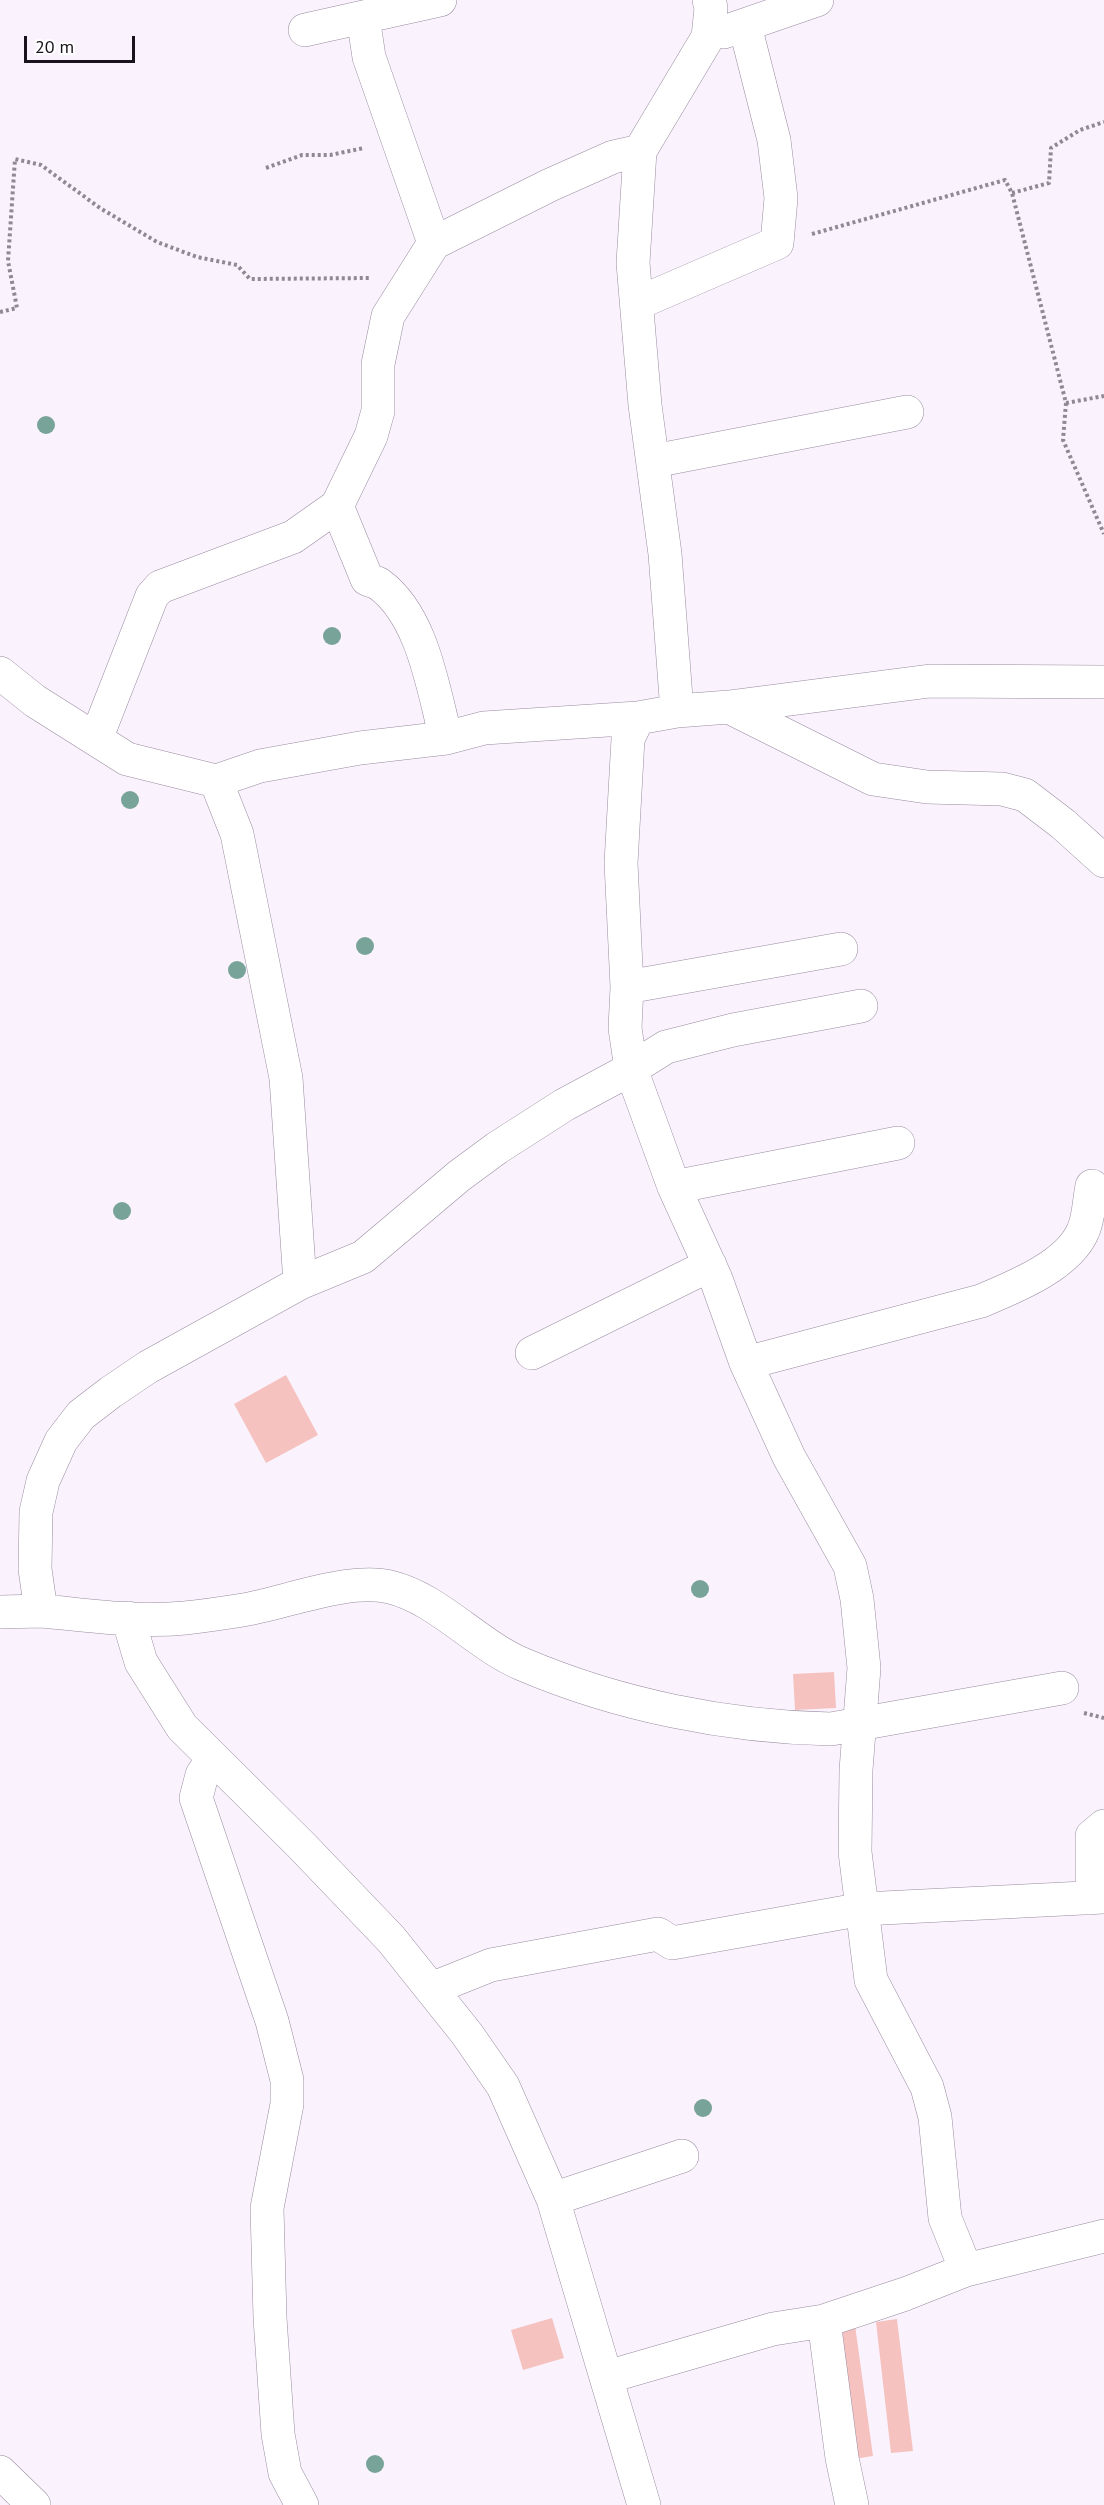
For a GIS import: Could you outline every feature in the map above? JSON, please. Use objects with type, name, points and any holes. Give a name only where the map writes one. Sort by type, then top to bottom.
[{"type":"street","points":[[305,30],[440,0]]},
{"type":"street","points":[[676,711],[665,554],[645,405],[633,263],[640,151],[708,37],[711,8],[709,0]]},
{"type":"street","points":[[708,37],[817,0]]},
{"type":"street","points":[[363,17],[369,57],[434,243]]},
{"type":"street","points":[[638,303],[777,243],[781,198],[774,140],[746,26]]},
{"type":"street","points":[[96,739],[152,596],[160,587],[293,537],[337,506],[371,436],[378,411],[378,364],[388,316],[412,274],[434,243],[550,185],[613,157],[640,151]]},
{"type":"street","points":[[654,461],[907,412]]},
{"type":"street","points":[[337,506],[367,579],[379,583],[406,615],[419,636],[446,738]]},
{"type":"street","points":[[0,673],[35,701],[127,759],[216,781],[260,766],[360,748],[446,738],[484,728],[638,718],[676,711],[729,707],[930,681],[1104,682]]},
{"type":"street","points":[[729,707],[873,778],[927,787],[1002,789],[1025,795],[1063,824],[1104,861]]},
{"type":"street","points":[[638,718],[628,739],[621,863],[627,987],[625,1028],[631,1069],[674,1187],[710,1266],[746,1363],[789,1457],[850,1566],[857,1599],[864,1668],[854,1816],[855,1852],[871,1980],[927,2087],[935,2117],[945,2218],[966,2270]]},
{"type":"street","points":[[216,781],[237,834],[286,1078],[300,1284]]},
{"type":"street","points":[[627,987],[841,950]]},
{"type":"street","points":[[40,1611],[35,1569],[36,1512],[43,1481],[62,1441],[81,1415],[148,1367],[300,1284],[363,1257],[459,1176],[497,1148],[564,1105],[631,1069],[666,1047],[734,1030],[861,1006]]},
{"type":"street","points":[[674,1187],[898,1143]]},
{"type":"street","points":[[746,1363],[981,1301],[1040,1274],[1070,1251],[1083,1231],[1092,1186]]},
{"type":"street","points":[[532,1353],[710,1266]]},
{"type":"street","points":[[0,1612],[40,1611],[128,1618],[182,1618],[244,1610],[336,1589],[374,1585],[390,1587],[405,1592],[497,1651],[522,1664],[619,1697],[689,1713],[806,1728],[831,1729],[1062,1688]]},
{"type":"street","points":[[128,1618],[141,1662],[157,1692],[182,1727],[391,1938],[503,2086],[553,2199],[644,2505]]},
{"type":"street","points":[[213,1758],[202,1775],[196,1798],[272,2021],[287,2080],[287,2104],[267,2208],[270,2307],[278,2434],[285,2473],[302,2505]]},
{"type":"street","points":[[431,1989],[491,1965],[658,1934],[672,1943],[863,1909],[1098,1897],[1092,1836],[1104,1826]]},
{"type":"street","points":[[553,2199],[682,2156]]},
{"type":"street","points":[[607,2377],[773,2329],[824,2321],[905,2294],[966,2270],[1104,2236]]},
{"type":"street","points":[[824,2321],[842,2458],[852,2505]]},
{"type":"street","points":[[0,2472],[34,2505]]},
{"type":"path","points":[[1012,193],[1048,183],[1051,148],[1080,130],[1104,122]]},
{"type":"path","points":[[266,168],[302,155],[330,155],[399,140]]},
{"type":"path","points":[[0,312],[17,308],[8,261],[15,159],[41,165],[100,208],[157,242],[197,257],[237,265],[250,279],[377,278],[412,274]]},
{"type":"path","points":[[777,243],[1005,180],[1012,193],[1066,403],[1063,440],[1104,534]]},
{"type":"path","points":[[1066,403],[1104,396]]},
{"type":"building","points":[[286,1375],[318,1435],[266,1463],[234,1404]]},
{"type":"building","points":[[834,1672],[836,1708],[795,1710],[793,1674]]},
{"type":"building","points":[[552,2318],[564,2358],[523,2370],[511,2330]]},
{"type":"building","points":[[897,2319],[913,2451],[891,2453],[876,2322]]},
{"type":"building","points":[[855,2325],[873,2456],[854,2459],[836,2328]]}]
